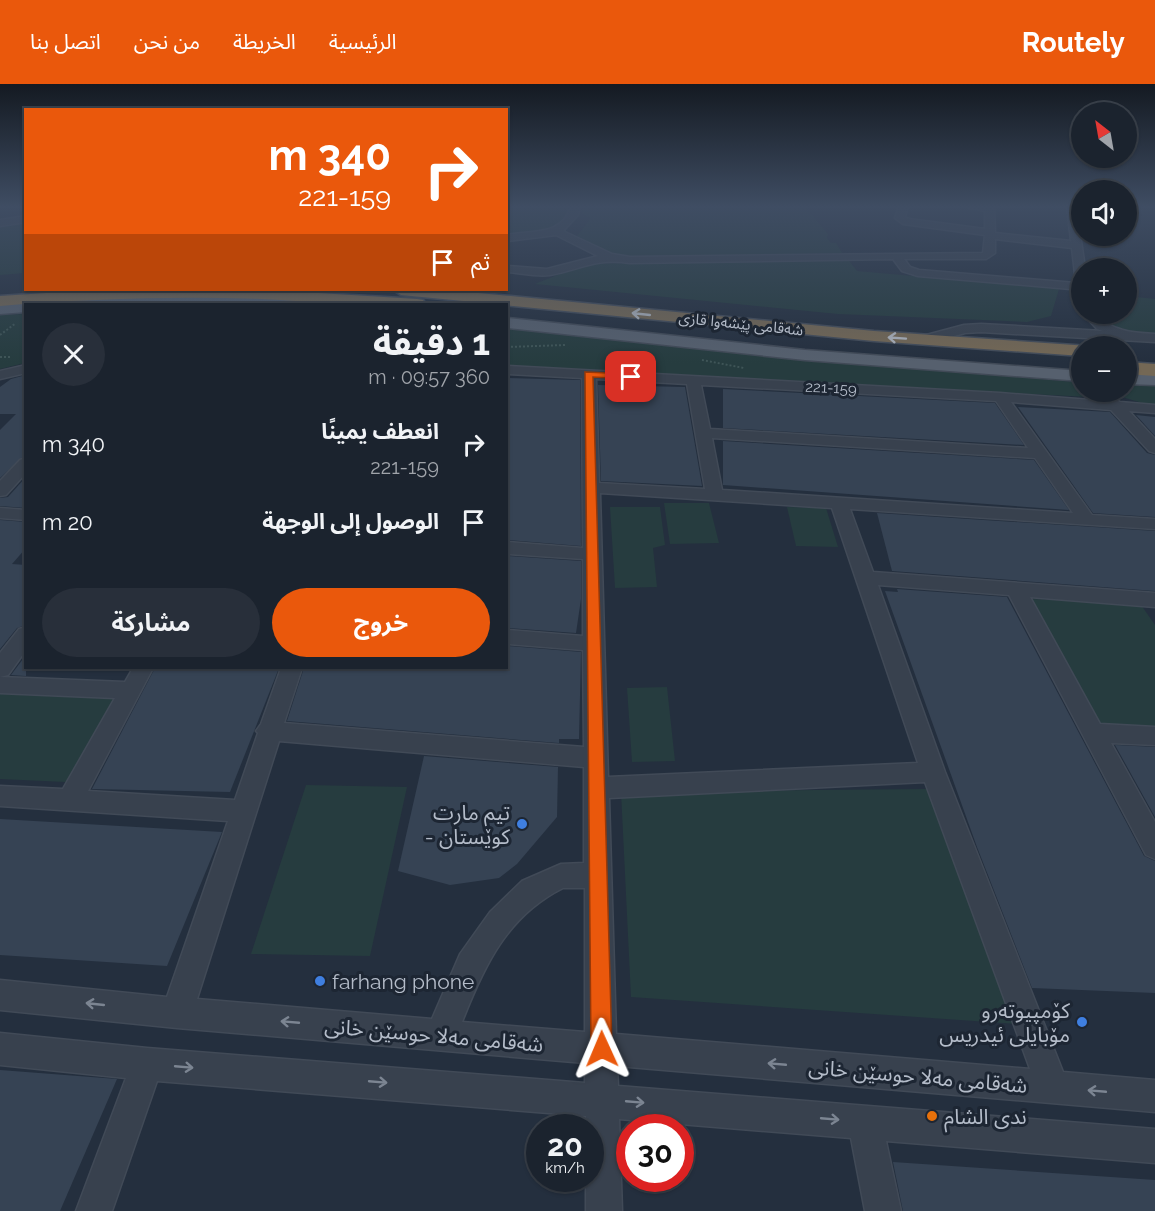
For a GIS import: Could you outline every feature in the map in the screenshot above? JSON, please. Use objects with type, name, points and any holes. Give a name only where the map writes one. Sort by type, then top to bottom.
[{"type":"highway","points":[[0,291],[24,289]]},
{"type":"highway","points":[[239,292],[250,291]]},
{"type":"highway","name":"شەقامی پێشەوا قازی","points":[[411,291],[924,340],[1071,349]]},
{"type":"highway","points":[[0,301],[107,293],[239,292],[402,303]]},
{"type":"highway","name":"شەقامی پێشەوا قازی","points":[[508,314],[848,348],[1071,364]]},
{"type":"highway","points":[[591,323],[609,329],[612,334]]},
{"type":"highway","points":[[1137,347],[1155,354]]},
{"type":"highway","points":[[1137,369],[1155,370]]},
{"type":"main road","points":[[118,303],[254,301],[314,297]]},
{"type":"main road","points":[[0,309],[24,307]]},
{"type":"main road","points":[[508,323],[805,355],[1071,375]]},
{"type":"main road","points":[[1137,379],[1155,380]]},
{"type":"street","points":[[508,269],[548,272],[576,262],[598,259]]},
{"type":"street","points":[[623,259],[727,259]]},
{"type":"street","points":[[898,259],[906,269],[918,273],[1071,285]]},
{"type":"street","points":[[1053,332],[1067,328],[1071,324]]},
{"type":"street","points":[[1097,324],[1117,336]]},
{"type":"street","points":[[924,340],[981,328],[1053,332],[1078,336]]},
{"type":"street","points":[[954,332],[1155,343]]},
{"type":"street","points":[[1137,342],[1155,338]]},
{"type":"street","points":[[3,376],[24,370]]},
{"type":"street","name":"221-159","points":[[508,370],[1155,409]]},
{"type":"street","points":[[589,374],[604,1211]]},
{"type":"street","points":[[693,380],[714,493]]},
{"type":"street","points":[[1000,398],[1086,519]]},
{"type":"street","points":[[1113,402],[1155,448]]},
{"type":"street","points":[[703,432],[1041,454]]},
{"type":"street","points":[[0,491],[24,465]]},
{"type":"street","points":[[591,487],[714,493],[1155,524]]},
{"type":"street","points":[[839,502],[933,772],[1053,1088]]},
{"type":"street","points":[[0,513],[24,515]]},
{"type":"street","points":[[508,548],[592,554]]},
{"type":"street","points":[[864,578],[1155,601]]},
{"type":"street","points":[[1016,590],[1155,847]]},
{"type":"street","points":[[0,669],[24,637]]},
{"type":"street","points":[[508,637],[594,644]]},
{"type":"street","points":[[70,801],[142,669]]},
{"type":"street","points":[[177,1013],[268,731],[291,669]]},
{"type":"street","points":[[0,686],[130,690]]},
{"type":"street","points":[[268,731],[596,758]]},
{"type":"street","points":[[1095,734],[1155,736]]},
{"type":"street","points":[[596,788],[933,772]]},
{"type":"street","points":[[0,796],[243,811]]},
{"type":"street","points":[[441,1035],[470,964],[500,921],[532,890],[561,876],[598,875]]},
{"type":"street","name":"شەقامی مەلا حوسێن خانی","points":[[0,994],[177,1013],[1155,1096]]},
{"type":"street","points":[[0,1049],[147,1064],[1155,1146]]},
{"type":"street","points":[[94,1211],[147,1064]]},
{"type":"street","points":[[865,1122],[882,1211]]},
{"type":"path","points":[[0,335],[9,326],[24,321]]},
{"type":"green space","points":[[0,259],[24,259],[24,273],[0,275]]},
{"type":"green space","points":[[847,259],[857,271],[1059,289],[1051,316],[1027,322],[838,314],[535,284],[585,264]]},
{"type":"green space","points":[[1137,297],[1155,299],[1155,335],[1123,331],[1104,324],[1137,324]]},
{"type":"green space","points":[[24,314],[24,363],[0,369],[0,315]]},
{"type":"green space","points":[[508,328],[640,343],[1071,382],[1071,396],[508,366]]},
{"type":"green space","points":[[1137,385],[1155,386],[1155,407],[1137,402]]},
{"type":"green space","points":[[664,503],[709,503],[719,543],[670,544]]},
{"type":"green space","points":[[610,507],[660,507],[665,545],[653,548],[657,587],[615,588]]},
{"type":"green space","points":[[787,507],[826,508],[838,547],[796,546]]},
{"type":"green space","points":[[1030,599],[1139,602],[1155,625],[1155,727],[1100,726]]},
{"type":"green space","points":[[667,687],[675,761],[632,762],[627,688]]},
{"type":"green space","points":[[0,694],[117,699],[66,782],[0,779]]},
{"type":"green space","points":[[306,785],[407,787],[370,956],[251,954]]},
{"type":"green space","points":[[927,789],[1017,1024],[631,997],[621,792]]},
{"type":"building","points":[[24,376],[24,456],[0,478],[0,430],[16,414],[0,414],[0,387],[11,379]]},
{"type":"building","points":[[508,378],[580,380],[581,546],[508,540]]},
{"type":"building","points":[[598,385],[685,387],[702,486],[601,481]]},
{"type":"building","points":[[723,389],[995,403],[1024,445],[723,428]]},
{"type":"building","points":[[1018,407],[1110,412],[1147,453],[1155,455],[1155,517],[1093,513]]},
{"type":"building","points":[[1136,415],[1155,417],[1155,436]]},
{"type":"building","points":[[723,441],[1034,460],[1069,510],[723,485]]},
{"type":"building","points":[[24,479],[24,508],[0,506],[0,498],[8,497]]},
{"type":"building","points":[[877,513],[1155,531],[1155,591],[892,571]]},
{"type":"building","points":[[0,520],[24,522],[24,550],[12,564],[24,565],[24,626],[17,628],[0,649]]},
{"type":"building","points":[[508,556],[581,561],[581,599],[576,633],[508,628]]},
{"type":"building","points":[[897,589],[1007,597],[1144,856],[1155,861],[1155,993],[1032,988],[977,847],[885,591],[898,592]]},
{"type":"building","points":[[508,646],[581,652],[579,739],[559,739],[559,743],[287,721],[304,669],[508,669]]},
{"type":"building","points":[[24,658],[26,676],[11,675]]},
{"type":"building","points":[[154,669],[279,669],[230,792],[92,789]]},
{"type":"building","points":[[1115,745],[1155,747],[1155,817]]},
{"type":"building","points":[[424,756],[558,767],[557,817],[517,864],[499,878],[450,885],[398,871]]},
{"type":"building","points":[[0,819],[222,832],[167,966],[0,955]]},
{"type":"building","points":[[0,1070],[117,1079],[60,1211],[0,1211]]},
{"type":"building","points":[[893,1162],[1155,1180],[1155,1211],[903,1211]]},
{"type":"place","name":"تیم مارت - کوێستان","points":[[522,824]]},
{"type":"place","name":"farhang phone","points":[[320,981]]},
{"type":"place","name":"کۆمپیوتەرو مۆبایلی ئیدریس","points":[[1082,1022]]},
{"type":"place","name":"ندى الشام","points":[[932,1116]]},
{"type":"route","points":[[602,1049],[589,374],[631,377]]}]
